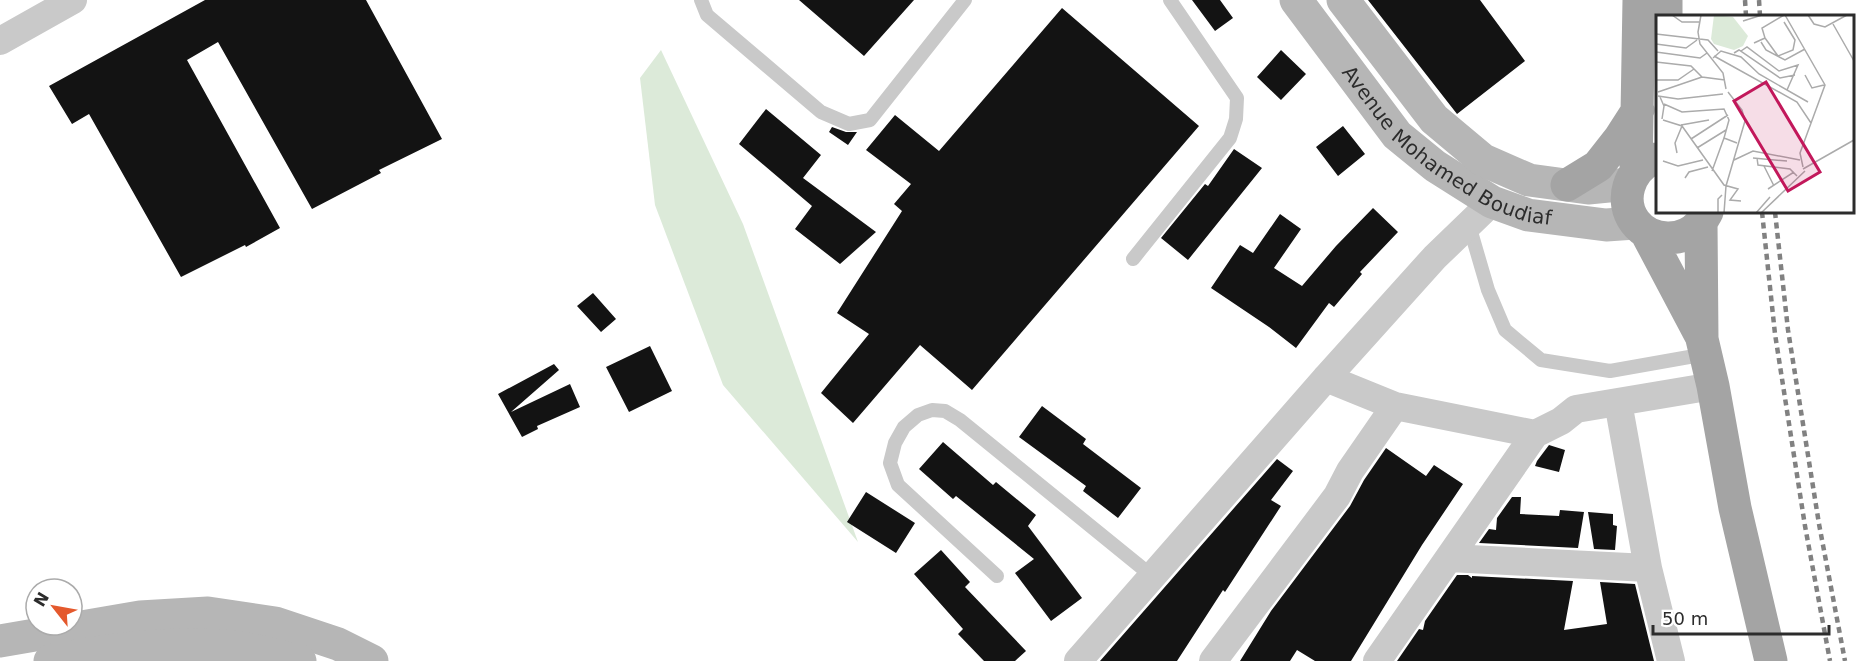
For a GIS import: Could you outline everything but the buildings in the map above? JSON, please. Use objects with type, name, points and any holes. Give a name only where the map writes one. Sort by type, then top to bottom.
[{"type":"main road","name":"Avenue Mohamed Boudiaf","points":[[1296,0],[1396,135],[1435,166],[1492,202],[1528,215],[1641,227]]},
{"type":"main road","name":"Avenue Mohamed Boudiaf","points":[[1343,0],[1434,118],[1483,160],[1529,180],[1588,188],[1641,171]]},
{"type":"main road","points":[[1639,0],[1638,110],[1641,171],[1627,197],[1629,210],[1641,227],[1704,346]]},
{"type":"main road","points":[[1567,185],[1598,166],[1638,110]]},
{"type":"main road","points":[[1641,227],[1658,237],[1674,238],[1689,233],[1704,217]]},
{"type":"main road","points":[[1704,217],[1704,346],[1735,508],[1771,661]]},
{"type":"main road","points":[[0,641],[140,617],[208,613],[275,623],[338,644],[372,661]]},
{"type":"main road","points":[[50,661],[100,651],[172,645],[242,648],[300,661]]},
{"type":"street","points":[[0,41],[73,0]]},
{"type":"street","points":[[1078,661],[1435,257],[1492,202]]},
{"type":"street","points":[[1326,378],[1395,406],[1535,434]]},
{"type":"street","points":[[1377,661],[1535,434],[1561,421],[1576,409],[1713,386]]},
{"type":"street","points":[[1618,402],[1648,568],[1671,661]]},
{"type":"street","points":[[1213,661],[1337,496],[1350,471],[1395,406]]},
{"type":"street","points":[[1449,558],[1648,568]]},
{"type":"lane","points":[[700,0],[707,15],[822,112],[849,124],[870,120],[965,0]]},
{"type":"lane","points":[[1133,259],[1230,138],[1236,119],[1237,98],[1170,0]]},
{"type":"lane","points":[[1468,225],[1488,290],[1505,330],[1541,360],[1610,371],[1704,346]]},
{"type":"lane","points":[[997,576],[898,485],[890,463],[895,443],[904,427],[918,415],[932,410],[945,411],[960,420],[1152,576]]},
{"type":"green space","points":[[661,50],[743,224],[858,542],[723,385],[655,205],[640,78]]},
{"type":"railway","points":[[1745,0],[1746,15]]},
{"type":"railway","points":[[1759,0],[1760,15]]},
{"type":"railway","points":[[1762,213],[1775,334],[1805,526],[1830,661]]},
{"type":"railway","points":[[1775,213],[1788,330],[1819,524],[1845,661]]}]
